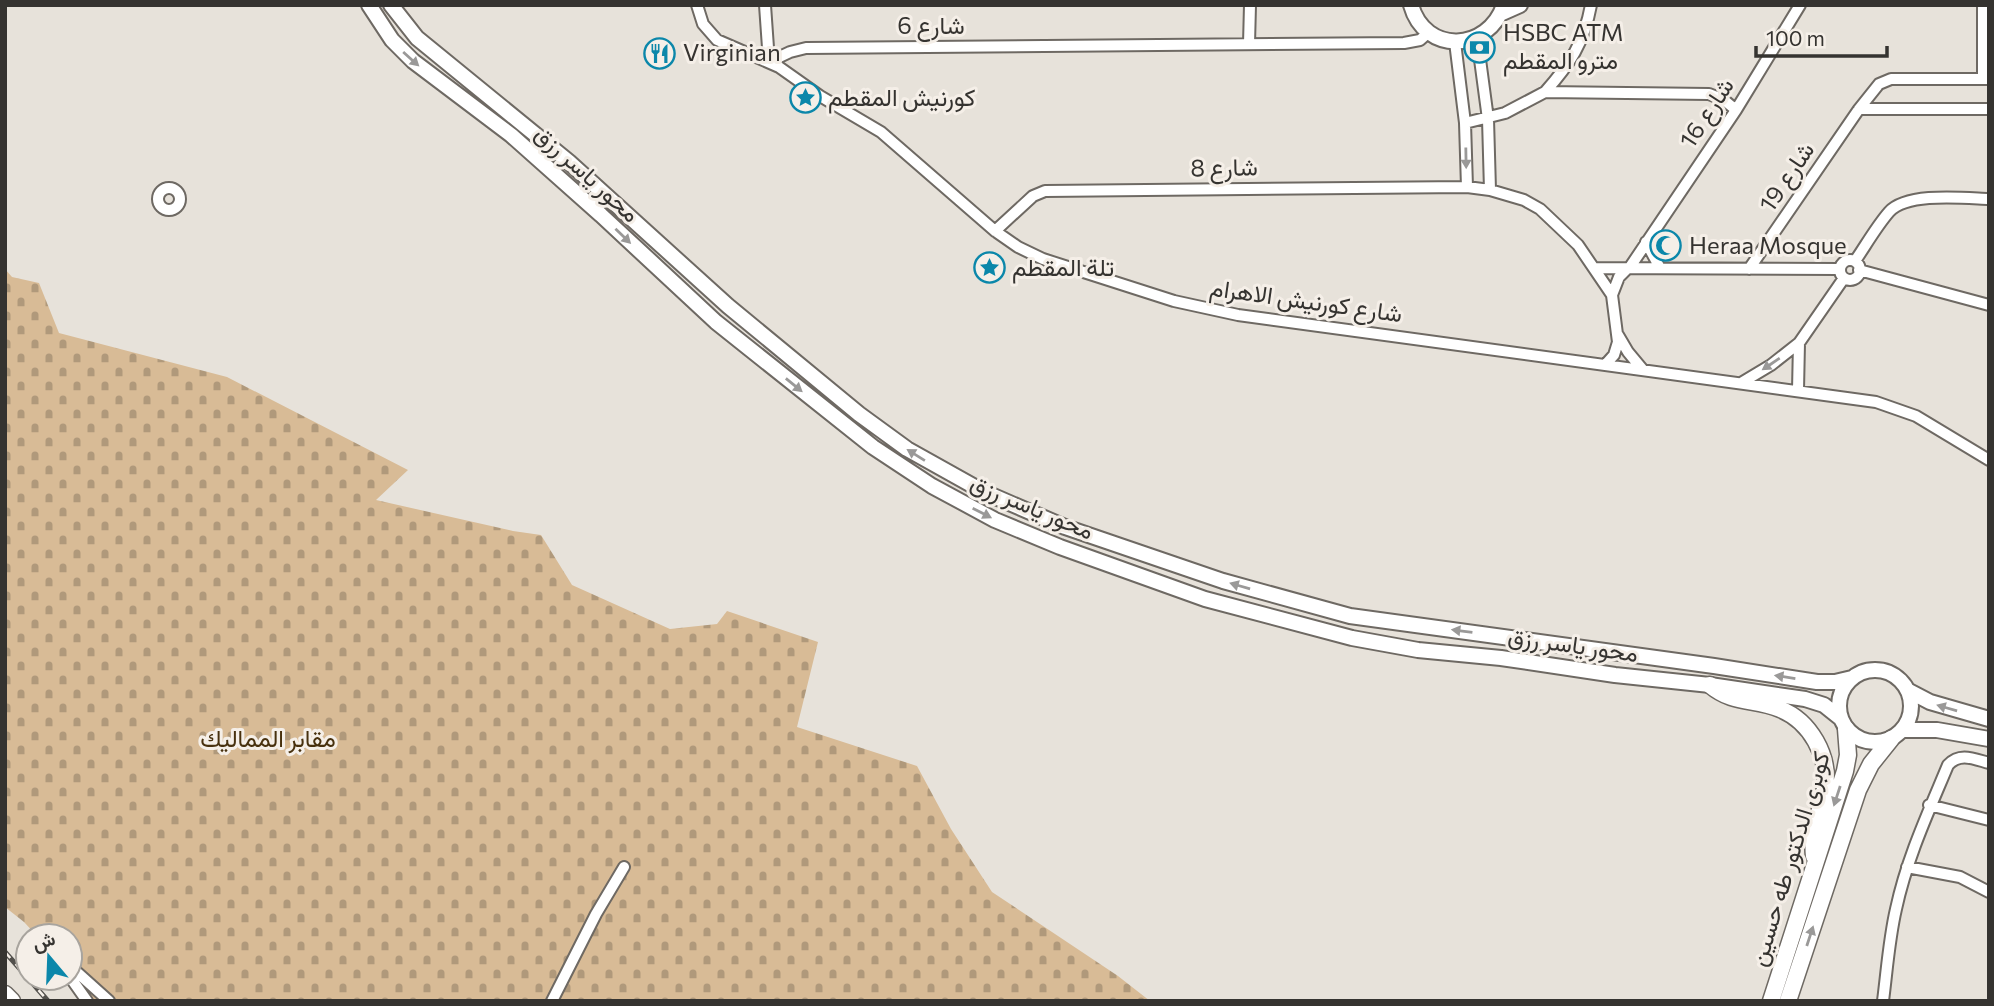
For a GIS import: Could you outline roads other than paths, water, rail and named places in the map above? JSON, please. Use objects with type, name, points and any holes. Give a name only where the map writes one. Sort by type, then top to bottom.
[{"type":"highway","points":[[1710,685],[1730,698],[1778,708],[1788,713],[1804,726],[1817,744],[1826,777],[1814,826],[1816,864]]},
{"type":"highway","name":"كوبرى الدكتور طه حسين","points":[[1770,1001],[1845,771],[1848,755],[1843,723]]},
{"type":"highway","name":"كوبرى الدكتور طه حسين","points":[[1788,1001],[1858,790],[1871,764],[1897,734]]},
{"type":"highway","points":[[5,994],[12,1001]]},
{"type":"main road","name":"محور ياسر رزق","points":[[369,5],[392,40],[413,61],[511,135],[716,322],[873,447],[932,486],[995,520],[1060,547],[1205,599],[1352,638],[1407,648],[1481,655],[1815,701],[1843,723]]},
{"type":"main road","name":"محور ياسر رزق","points":[[391,5],[417,38],[569,162],[728,306],[859,414],[932,465],[1002,500],[1065,527],[1223,581],[1350,616],[1817,682],[1852,678]]},
{"type":"main road","points":[[1411,5],[1416,19],[1429,32],[1455,42],[1477,37],[1489,30],[1503,9],[1520,5]]},
{"type":"main road","points":[[1989,719],[1930,702],[1907,690],[1898,679],[1879,670],[1864,671],[1852,678],[1840,695],[1843,723],[1864,741],[1878,743],[1897,734],[1945,731],[1989,739]]},
{"type":"main road","points":[[1897,734],[1911,710],[1907,690]]},
{"type":"street","name":"شارع كورنيش الاهرام","points":[[697,5],[703,24],[717,40],[769,62],[869,124],[893,141],[995,231],[1018,247],[1043,259],[1195,306],[1238,315],[1876,402],[1929,422],[1989,460]]},
{"type":"street","points":[[765,5],[769,62]]},
{"type":"street","points":[[1249,44],[1250,5]]},
{"type":"street","points":[[1465,123],[1488,119],[1514,109],[1545,92],[1574,57],[1584,35],[1591,5]]},
{"type":"street","name":"شارع 16","points":[[1612,295],[1619,276],[1629,268],[1736,110],[1800,5]]},
{"type":"street","points":[[1983,5],[1986,79]]},
{"type":"street","name":"شارع 6","points":[[769,62],[806,48],[1404,43],[1420,40],[1429,32]]},
{"type":"street","points":[[1477,37],[1488,119],[1490,190]]},
{"type":"street","points":[[1455,42],[1465,123],[1467,187]]},
{"type":"street","name":"شارع 19","points":[[1749,269],[1879,84],[1891,79],[1986,79]]},
{"type":"street","points":[[1545,92],[1709,94],[1724,100],[1736,110]]},
{"type":"street","points":[[1859,109],[1989,108]]},
{"type":"street","name":"شارع 8","points":[[995,231],[1033,196],[1045,191],[1467,187],[1515,197],[1540,209],[1566,232],[1612,295]]},
{"type":"street","points":[[1594,268],[1749,269],[1842,273],[1853,279],[1857,266],[1889,212],[1899,204],[1918,199],[1985,200]]},
{"type":"street","points":[[1646,242],[1660,268]]},
{"type":"street","points":[[1741,383],[1772,365],[1799,343],[1842,273],[1844,262],[1989,305]]},
{"type":"street","points":[[1605,365],[1617,349],[1618,335],[1612,295]]},
{"type":"street","points":[[1618,335],[1643,370]]},
{"type":"street","points":[[1798,390],[1799,343]]},
{"type":"street","points":[[1883,1001],[1891,930],[1907,867],[1929,805],[1953,760],[1964,757],[1989,763]]},
{"type":"street","points":[[1929,805],[1989,820]]},
{"type":"street","points":[[552,1001],[596,914],[624,867]]},
{"type":"street","points":[[1907,867],[1960,877],[1989,892]]},
{"type":"street","points":[[84,979],[108,1001]]},
{"type":"railway","points":[[5,952],[14,962]]},
{"type":"railway","points":[[40,992],[48,1001]]},
{"type":"place","name":"HSBC ATM مترو المقطم","points":[[1480,47]]},
{"type":"place","name":"Virginian","points":[[660,53]]},
{"type":"place","name":"كورنيش المقطم","points":[[805,98]]},
{"type":"place","name":"Heraa Mosque","points":[[1666,246]]},
{"type":"place","name":"تلة المقطم","points":[[989,268]]},
{"type":"park label","name":"مقابر المماليك","points":[[268,739]]}]
